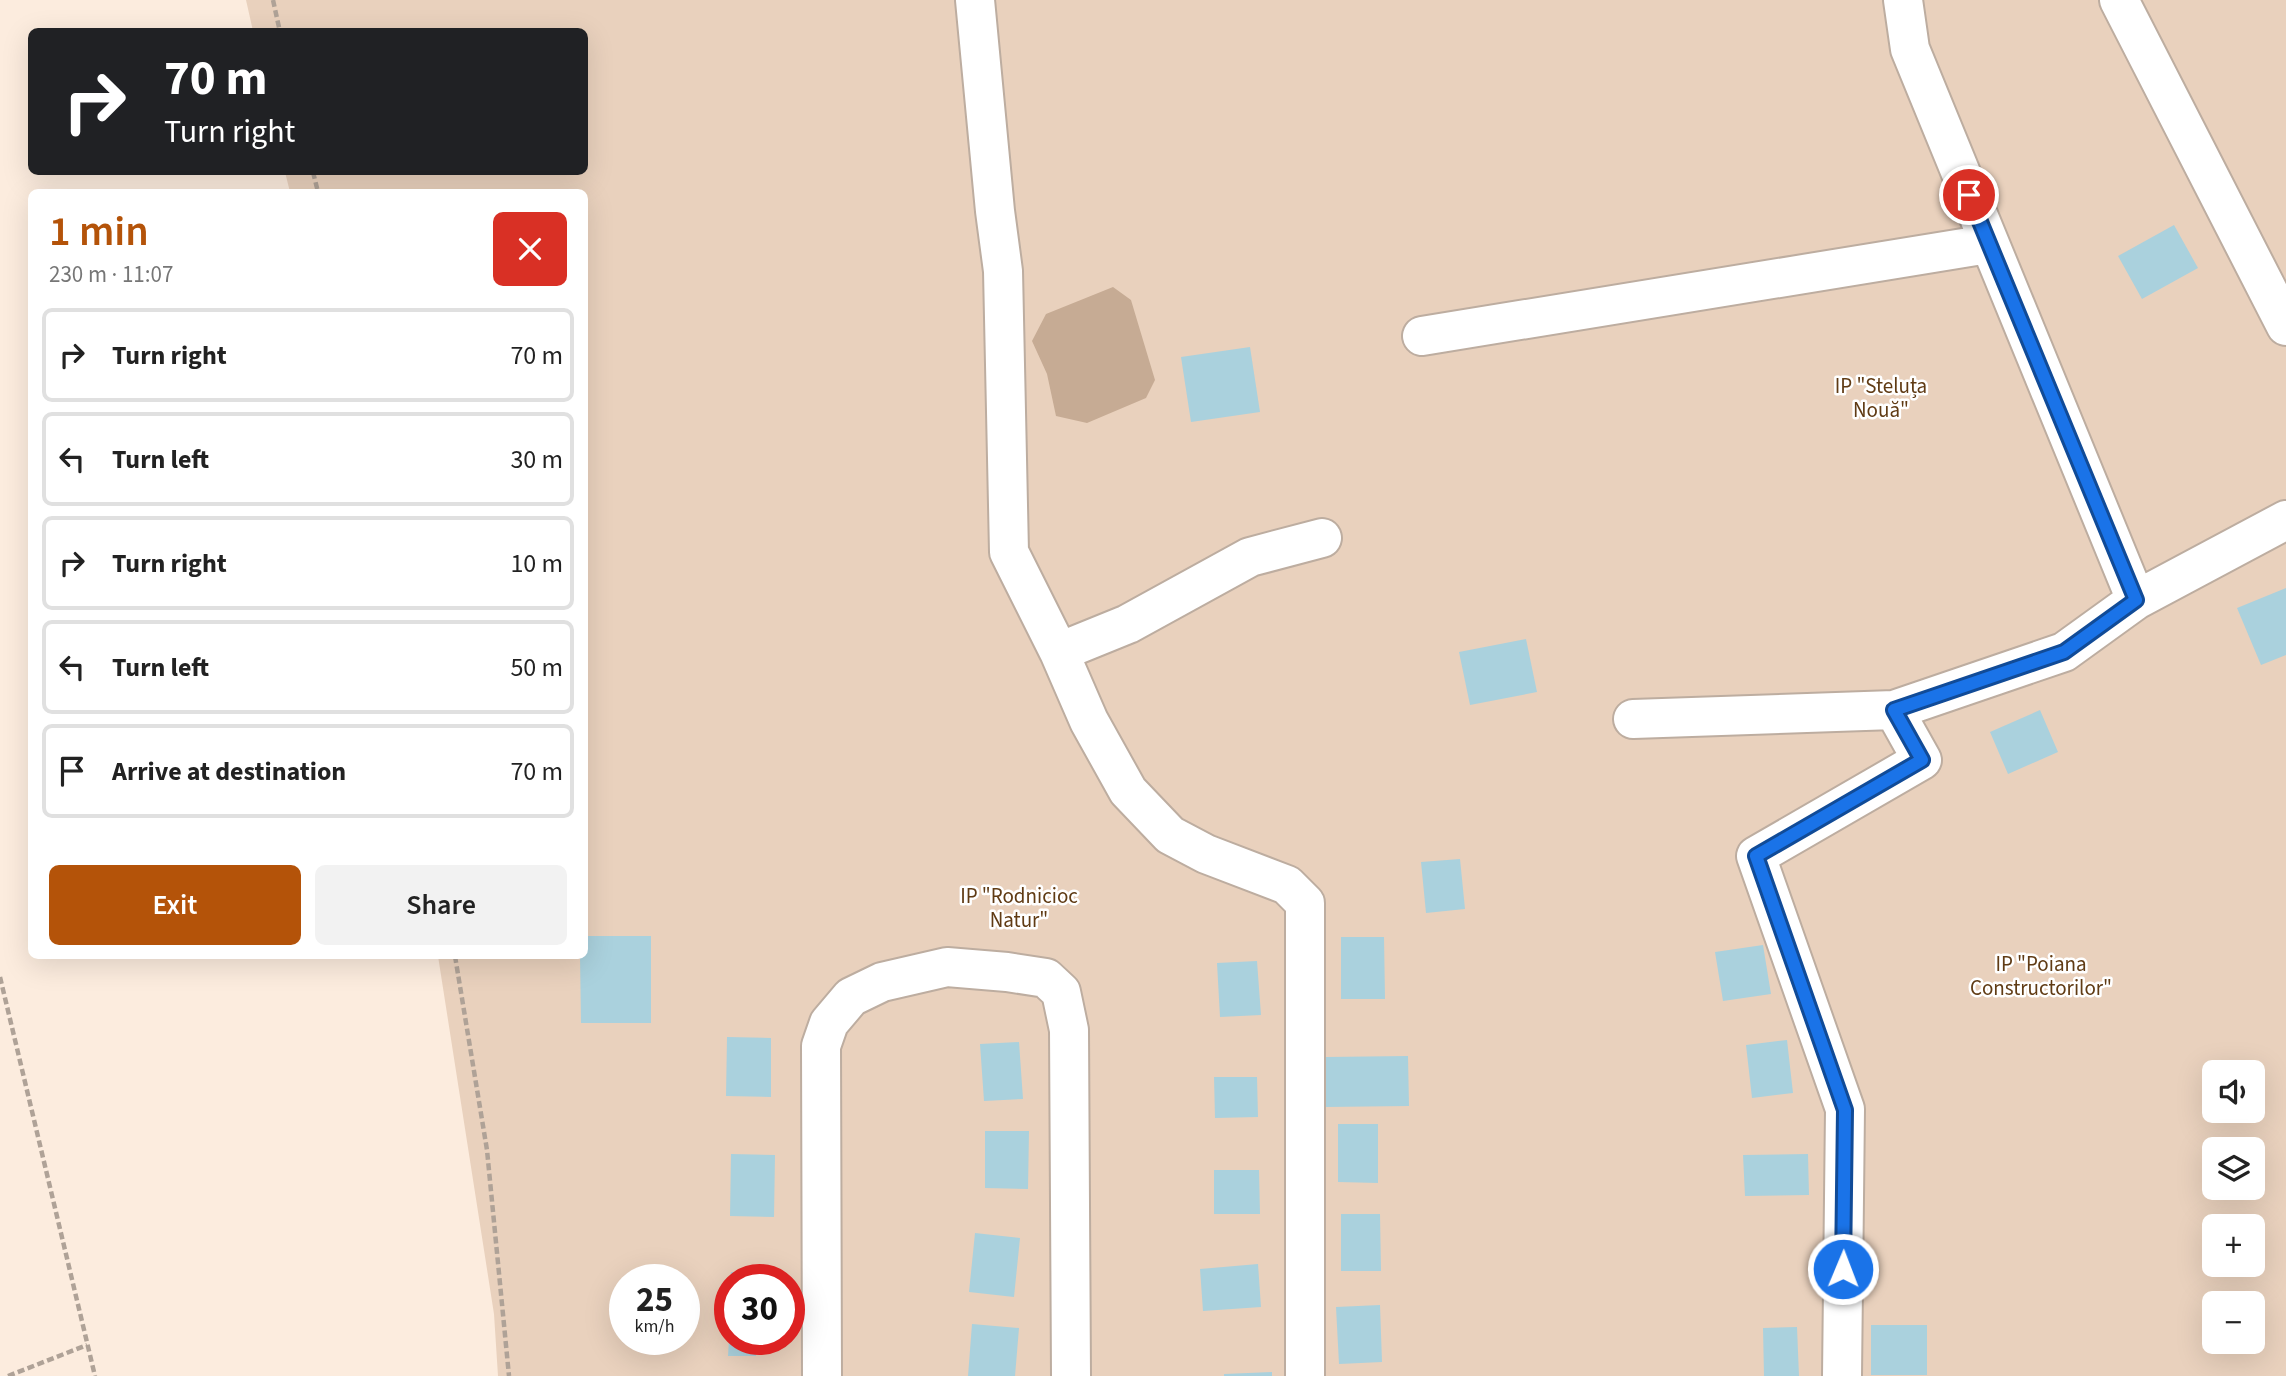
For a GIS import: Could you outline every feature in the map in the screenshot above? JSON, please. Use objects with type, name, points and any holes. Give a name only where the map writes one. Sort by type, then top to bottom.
[{"type":"street","points":[[975,0],[993,197],[1003,271],[1009,552],[1059,652],[1089,721],[1128,791],[1170,835],[1206,854],[1287,885],[1305,903],[1306,1376]]},
{"type":"street","points":[[1903,0],[1910,49],[2136,600]]},
{"type":"street","points":[[2119,0],[2286,326]]},
{"type":"street","points":[[1422,337],[1989,244]]},
{"type":"street","points":[[1633,719],[1894,710],[2064,652],[2136,600],[2286,520]]},
{"type":"street","points":[[1059,652],[1128,624],[1250,557],[1322,538]]},
{"type":"street","points":[[1842,1376],[1845,1110],[1756,856],[1922,760],[1894,710]]},
{"type":"street","points":[[822,1376],[821,1046],[829,1023],[851,997],[882,982],[947,967],[1046,978],[1061,992],[1069,1030],[1071,1376]]},
{"type":"path","points":[[273,0],[279,28]]},
{"type":"path","points":[[455,959],[486,1150],[509,1376]]},
{"type":"path","points":[[0,977],[95,1376]]},
{"type":"path","points":[[8,1376],[87,1345]]},
{"type":"green space","points":[[246,0],[2286,0],[2286,1376],[498,1376],[494,1314],[438,959],[588,959],[588,189],[289,189],[286,175],[588,175],[588,28],[252,28]]},
{"type":"shaded area","points":[[1113,287],[1131,300],[1155,380],[1146,398],[1087,423],[1056,416],[1047,374],[1032,341],[1046,314]]},
{"type":"building","points":[[2174,225],[2198,268],[2142,299],[2118,256]]},
{"type":"building","points":[[1250,347],[1260,412],[1191,422],[1181,357]]},
{"type":"building","points":[[2286,588],[2286,655],[2261,665],[2237,608]]},
{"type":"building","points":[[1526,639],[1537,692],[1470,705],[1459,652]]},
{"type":"building","points":[[2040,710],[2058,752],[2008,774],[1990,732]]},
{"type":"building","points":[[1460,859],[1465,909],[1426,913],[1421,862]]},
{"type":"building","points":[[588,936],[651,936],[651,1023],[581,1023],[580,959],[588,959]]},
{"type":"building","points":[[1341,937],[1384,937],[1385,999],[1341,999]]},
{"type":"building","points":[[1763,945],[1771,994],[1723,1001],[1715,952]]},
{"type":"building","points":[[1257,961],[1261,1015],[1220,1017],[1217,963]]},
{"type":"building","points":[[727,1037],[771,1038],[771,1097],[726,1096]]},
{"type":"building","points":[[1787,1040],[1793,1093],[1752,1098],[1746,1045]]},
{"type":"building","points":[[1019,1042],[1023,1099],[984,1101],[980,1044]]},
{"type":"building","points":[[1408,1056],[1409,1106],[1326,1107],[1326,1057]]},
{"type":"building","points":[[1214,1077],[1257,1077],[1258,1117],[1215,1118]]},
{"type":"building","points":[[1338,1124],[1378,1124],[1378,1183],[1338,1182]]},
{"type":"building","points":[[985,1131],[1029,1131],[1028,1189],[985,1188]]},
{"type":"building","points":[[731,1154],[775,1155],[774,1217],[730,1216]]},
{"type":"building","points":[[1808,1154],[1809,1195],[1745,1196],[1743,1155]]},
{"type":"building","points":[[1214,1170],[1259,1170],[1260,1214],[1214,1214]]},
{"type":"building","points":[[1341,1214],[1380,1214],[1381,1271],[1341,1271]]},
{"type":"building","points":[[975,1233],[1020,1238],[1014,1297],[969,1292]]},
{"type":"building","points":[[1258,1264],[1261,1307],[1203,1311],[1200,1269]]},
{"type":"building","points":[[1380,1305],[1382,1362],[1339,1364],[1336,1307]]},
{"type":"building","points":[[972,1324],[1019,1328],[1015,1376],[968,1376]]},
{"type":"building","points":[[1871,1325],[1927,1325],[1927,1375],[1871,1375]]},
{"type":"building","points":[[1797,1327],[1799,1376],[1764,1376],[1763,1328]]},
{"type":"building","points":[[1272,1372],[1272,1376],[1224,1376],[1224,1374]]},
{"type":"route","points":[[1843,1269],[1845,1110],[1756,856],[1922,760],[1894,710],[2064,652],[2136,600],[1969,195]]},
{"type":"park label","name":"IP \"Steluța Nouă\"","points":[[1881,398]]},
{"type":"park label","name":"IP \"Rodnicioc Natur\"","points":[[1019,908]]},
{"type":"park label","name":"IP \"Poiana Constructorilor\"","points":[[2041,976]]}]
